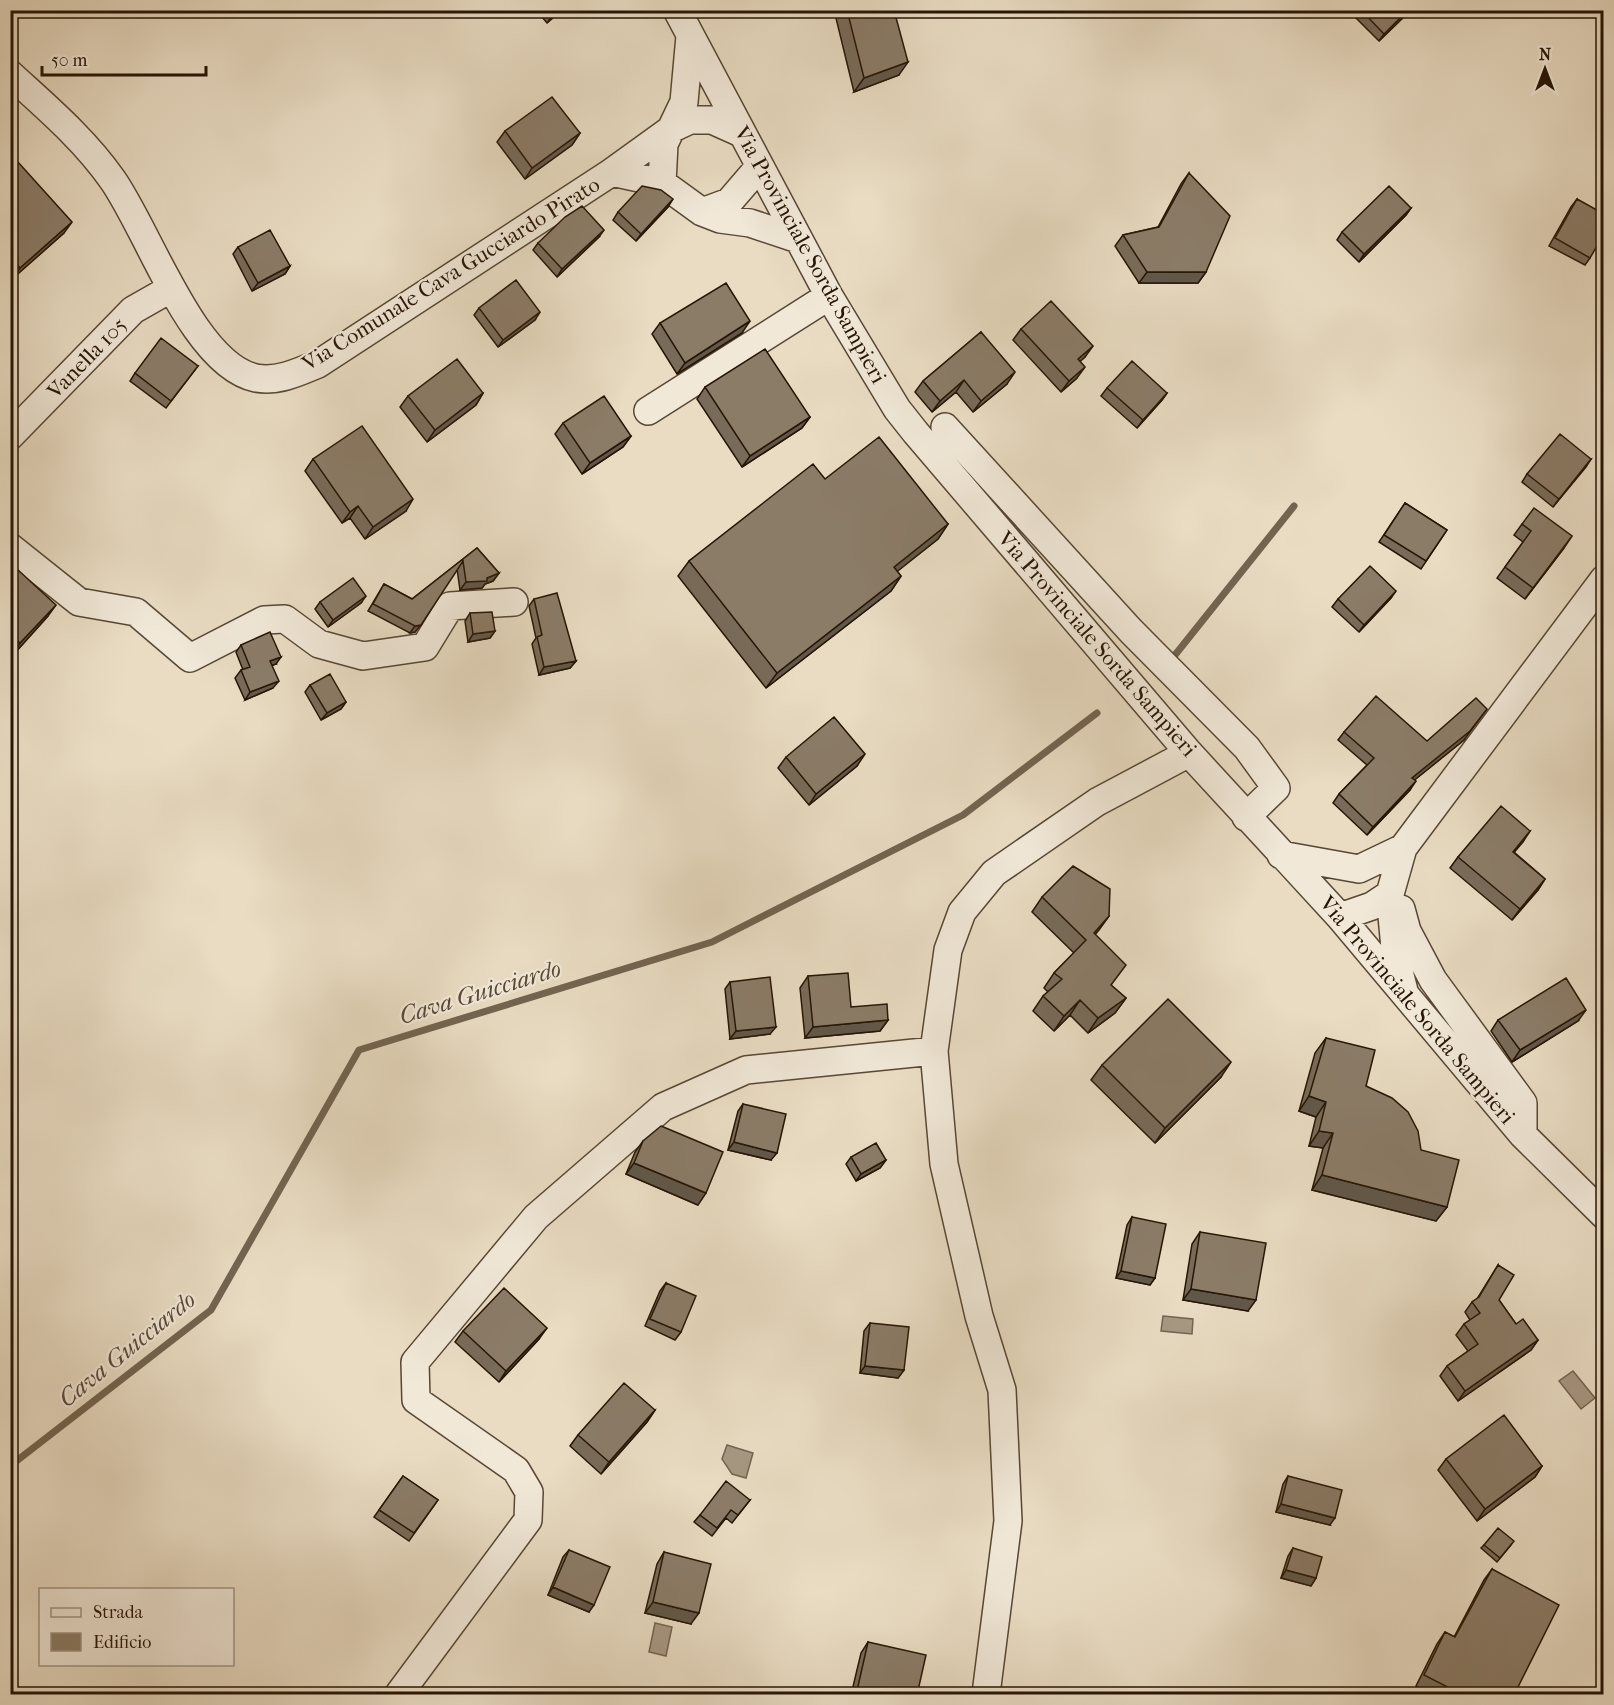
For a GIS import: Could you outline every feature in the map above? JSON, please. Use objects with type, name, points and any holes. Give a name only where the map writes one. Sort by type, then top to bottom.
[{"type":"street","name":"Via Provinciale Sorda Sampieri","points":[[677,10],[829,296],[897,409],[1189,753],[1340,917],[1406,998],[1524,1135],[1604,1215]]},
{"type":"street","points":[[663,183],[664,144],[684,102],[690,35]]},
{"type":"street","name":"Via Comunale Cava Gucciardo Pirato","points":[[10,74],[63,122],[111,178],[142,228],[170,289],[203,338],[245,374],[273,379],[291,375],[318,364],[612,172],[673,128]]},
{"type":"street","points":[[673,128],[690,120],[712,120],[741,133]]},
{"type":"street","points":[[702,212],[729,202],[759,167]]},
{"type":"street","points":[[612,172],[663,183],[702,212],[720,219],[750,223],[798,239]]},
{"type":"street","name":"Vanella 105","points":[[10,436],[133,310],[170,289]]},
{"type":"street","points":[[648,411],[829,296]]},
{"type":"street","points":[[945,427],[1131,632],[1247,748],[1276,788],[1246,817]]},
{"type":"street","points":[[10,547],[80,602],[136,612],[190,658],[264,620],[285,619],[320,644],[363,656],[425,647],[450,606],[514,602]]},
{"type":"street","points":[[1406,998],[1396,959],[1393,885],[1403,848],[1599,596]]},
{"type":"street","points":[[986,1695],[1008,1521],[1002,1390],[979,1316],[944,1164],[934,1051],[948,950],[962,912],[994,873],[1097,802],[1189,753]]},
{"type":"street","points":[[1281,855],[1359,869],[1403,848]]},
{"type":"street","points":[[1340,917],[1359,869]]},
{"type":"street","points":[[1340,917],[1372,906],[1393,885]]},
{"type":"street","points":[[1393,885],[1407,932],[1433,980],[1523,1103],[1524,1135]]},
{"type":"street","points":[[399,1695],[528,1520],[529,1492],[516,1470],[416,1400],[416,1362],[423,1353],[537,1217],[663,1107],[746,1070],[934,1051]]},
{"type":"shaded area","points":[[1163,1316],[1193,1319],[1192,1334],[1161,1331]]},
{"type":"shaded area","points":[[1573,1371],[1595,1398],[1581,1409],[1559,1381]]},
{"type":"shaded area","points":[[727,1445],[753,1453],[746,1478],[732,1474],[722,1459]]},
{"type":"shaded area","points":[[655,1623],[672,1627],[666,1656],[649,1652]]},
{"type":"building","points":[[847,10],[894,10],[908,62],[864,78]]},
{"type":"building","points":[[1361,10],[1408,10],[1384,34]]},
{"type":"building","points":[[552,97],[580,133],[532,168],[505,131]]},
{"type":"building","points":[[17,161],[72,222],[20,268],[10,257],[10,167]]},
{"type":"building","points":[[1189,173],[1230,216],[1206,272],[1147,272],[1123,235],[1159,227]]},
{"type":"building","points":[[642,186],[661,190],[673,199],[641,234],[618,212]]},
{"type":"building","points":[[1389,186],[1411,208],[1364,254],[1342,232]]},
{"type":"building","points":[[1577,199],[1604,214],[1604,234],[1590,258],[1555,238]]},
{"type":"building","points":[[582,206],[604,230],[562,269],[538,243],[565,217]]},
{"type":"building","points":[[270,230],[290,266],[258,283],[238,247]]},
{"type":"building","points":[[516,280],[540,312],[503,340],[479,308]]},
{"type":"building","points":[[726,283],[750,321],[685,363],[660,323]]},
{"type":"building","points":[[1051,301],[1093,346],[1078,359],[1085,367],[1069,381],[1021,329]]},
{"type":"building","points":[[981,332],[1015,372],[981,401],[964,380],[940,401],[923,381]]},
{"type":"building","points":[[161,338],[198,366],[171,401],[135,373]]},
{"type":"building","points":[[765,349],[810,417],[750,456],[705,387]]},
{"type":"building","points":[[457,359],[483,393],[435,430],[408,396]]},
{"type":"building","points":[[1132,361],[1167,393],[1143,420],[1107,388]]},
{"type":"building","points":[[604,396],[631,436],[590,463],[563,423]]},
{"type":"building","points":[[362,426],[413,499],[373,527],[358,506],[350,512],[313,459]]},
{"type":"building","points":[[1560,434],[1591,459],[1559,499],[1527,474]]},
{"type":"building","points":[[879,437],[948,524],[894,567],[901,576],[777,673],[689,561],[813,464],[825,479]]},
{"type":"building","points":[[1405,503],[1447,530],[1426,561],[1384,535]]},
{"type":"building","points":[[1534,508],[1572,536],[1533,588],[1505,567],[1531,531],[1522,524]]},
{"type":"building","points":[[477,548],[499,573],[487,578],[487,581],[466,582],[463,561],[421,625],[415,626],[373,604],[384,584],[412,599]]},
{"type":"building","points":[[1370,566],[1396,591],[1364,625],[1338,599]]},
{"type":"building","points":[[17,569],[56,605],[20,643],[10,634],[10,577]]},
{"type":"building","points":[[353,578],[366,596],[333,620],[320,602]]},
{"type":"building","points":[[557,593],[576,661],[544,667],[537,637],[542,635],[534,599]]},
{"type":"building","points":[[492,612],[495,631],[473,634],[470,613]]},
{"type":"building","points":[[270,632],[281,657],[270,661],[279,681],[250,692],[241,670],[250,667],[241,645]]},
{"type":"building","points":[[330,674],[346,702],[327,713],[310,685]]},
{"type":"building","points":[[1376,696],[1427,741],[1476,698],[1487,709],[1470,731],[1412,778],[1416,781],[1373,827],[1339,794],[1374,758],[1344,732]]},
{"type":"building","points":[[834,717],[865,754],[816,794],[786,757]]},
{"type":"building","points":[[1501,806],[1530,831],[1513,852],[1545,879],[1520,909],[1458,857]]},
{"type":"building","points":[[1073,866],[1110,889],[1109,916],[1094,933],[1126,965],[1111,985],[1126,998],[1098,1018],[1080,1000],[1064,1016],[1043,996],[1062,979],[1054,973],[1086,940],[1042,897]]},
{"type":"building","points":[[848,973],[851,1007],[887,1004],[888,1020],[813,1027],[808,976]]},
{"type":"building","points":[[770,977],[776,1027],[736,1031],[730,982]]},
{"type":"building","points":[[1566,978],[1586,1010],[1520,1050],[1498,1020]]},
{"type":"building","points":[[1168,999],[1231,1062],[1165,1128],[1102,1065]]},
{"type":"building","points":[[1326,1038],[1375,1050],[1366,1086],[1392,1098],[1408,1112],[1418,1131],[1421,1150],[1459,1160],[1447,1207],[1322,1175],[1333,1133],[1319,1131],[1326,1102],[1309,1096]]},
{"type":"building","points":[[743,1104],[786,1114],[777,1153],[734,1142]]},
{"type":"building","points":[[661,1126],[723,1152],[706,1193],[634,1163],[643,1141]]},
{"type":"building","points":[[876,1143],[886,1160],[861,1174],[851,1157]]},
{"type":"building","points":[[1132,1217],[1166,1224],[1155,1278],[1121,1271]]},
{"type":"building","points":[[1200,1232],[1266,1243],[1256,1300],[1191,1289]]},
{"type":"building","points":[[1498,1265],[1514,1275],[1499,1300],[1516,1324],[1523,1319],[1538,1340],[1465,1391],[1447,1366],[1478,1344],[1464,1324],[1480,1313],[1472,1302],[1479,1297]]},
{"type":"building","points":[[666,1283],[696,1296],[681,1332],[650,1319]]},
{"type":"building","points":[[504,1288],[547,1328],[506,1371],[463,1331]]},
{"type":"building","points":[[870,1323],[909,1327],[904,1370],[865,1366]]},
{"type":"building","points":[[624,1383],[655,1410],[609,1462],[578,1435]]},
{"type":"building","points":[[1504,1415],[1542,1466],[1485,1509],[1446,1459]]},
{"type":"building","points":[[403,1476],[438,1500],[414,1533],[379,1510]]},
{"type":"building","points":[[1288,1476],[1342,1490],[1335,1518],[1281,1504]]},
{"type":"building","points":[[726,1481],[750,1500],[738,1515],[731,1510],[717,1528],[700,1515]]},
{"type":"building","points":[[1498,1528],[1514,1541],[1500,1558],[1484,1545]]},
{"type":"building","points":[[1293,1548],[1322,1557],[1316,1578],[1286,1570]]},
{"type":"building","points":[[569,1550],[610,1567],[594,1605],[553,1587]]},
{"type":"building","points":[[664,1552],[711,1564],[699,1613],[653,1602]]},
{"type":"building","points":[[1492,1569],[1559,1605],[1514,1695],[1463,1695],[1424,1675],[1445,1632],[1455,1637]]},
{"type":"building","points":[[868,1642],[926,1655],[917,1695],[856,1695]]},
{"type":"waterway","name":"Cava Guicciardo","points":[[1175,655],[1294,506]]},
{"type":"waterway","name":"Cava Guicciardo","points":[[10,1466],[211,1310],[359,1050],[712,942],[963,815],[1097,713]]}]
